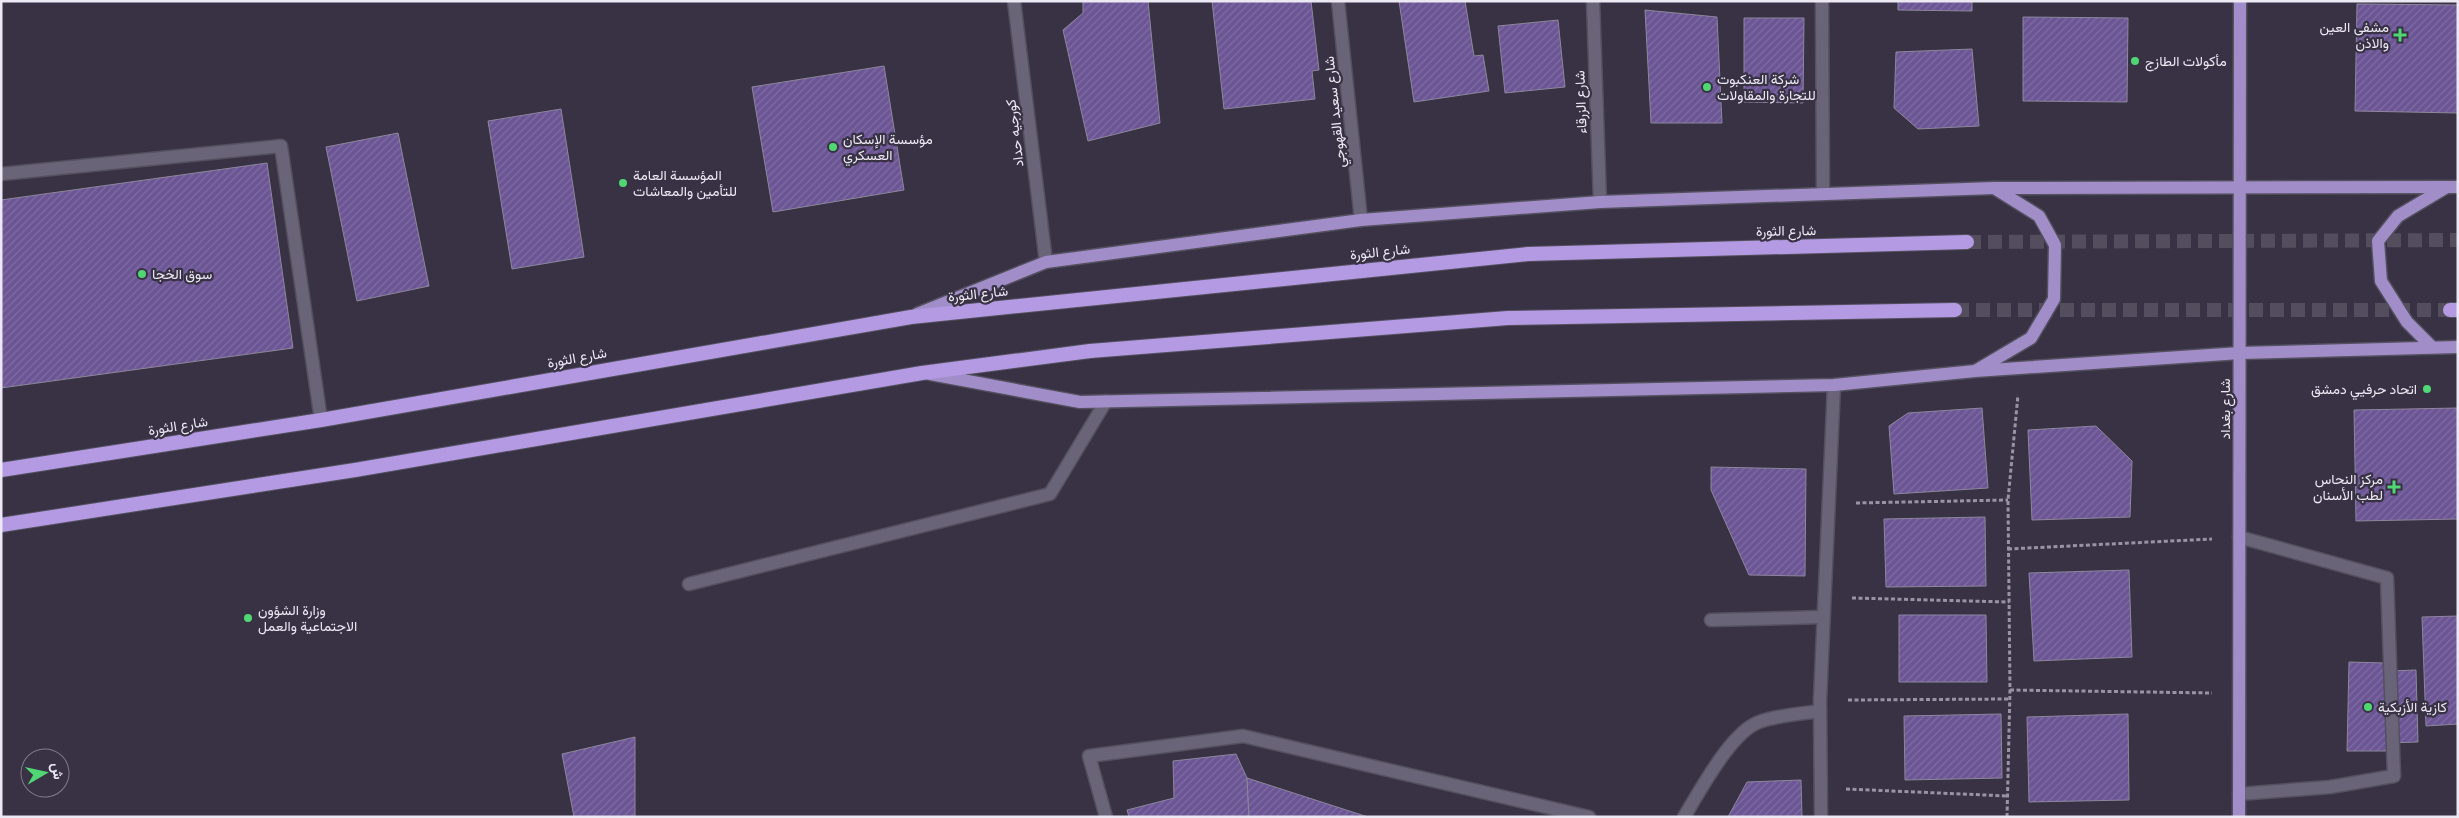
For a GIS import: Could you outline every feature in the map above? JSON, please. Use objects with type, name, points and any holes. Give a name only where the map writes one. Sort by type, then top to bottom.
[{"type":"highway","name":"شارع الثورة","points":[[1,470],[321,420],[911,317],[1528,254],[1967,242]]},
{"type":"highway","points":[[1,525],[355,470],[922,373],[1090,351],[1508,318],[1955,310]]},
{"type":"main road","name":"شارع بغداد","points":[[2239,817],[2240,1]]},
{"type":"main road","points":[[911,317],[1046,262],[1362,220],[1600,202],[1994,188],[2451,188]]},
{"type":"main road","points":[[1975,371],[2031,338],[2054,299],[2055,245],[2039,216],[1994,188]]},
{"type":"main road","points":[[2431,346],[2407,322],[2381,281],[2378,241],[2398,216],[2451,188]]},
{"type":"main road","points":[[922,373],[1080,402],[1106,402],[1834,385],[1975,371],[2240,353],[2431,346],[2458,347]]},
{"type":"street","name":"كورجيه حداد","points":[[1014,1],[1046,262]]},
{"type":"street","name":"شارع سعيد القهوجي","points":[[1338,1],[1362,220]]},
{"type":"street","name":"شارع الزرقاء","points":[[1593,1],[1600,202]]},
{"type":"street","points":[[1822,1],[1823,194]]},
{"type":"street","points":[[1,174],[281,146],[321,420]]},
{"type":"street","points":[[1821,817],[1820,706],[1834,385]]},
{"type":"street","points":[[688,584],[1050,494],[1106,402]]},
{"type":"street","points":[[2239,794],[2330,786],[2394,776],[2387,578],[2240,537]]},
{"type":"street","points":[[1710,620],[1823,617]]},
{"type":"street","points":[[1684,817],[1734,741],[1745,729],[1759,722],[1820,706]]},
{"type":"street","points":[[1106,817],[1089,756],[1243,736],[1589,817]]},
{"type":"path","points":[[2008,817],[2010,690],[2008,500],[2021,369]]},
{"type":"path","points":[[1829,503],[2008,500]]},
{"type":"path","points":[[2008,548],[2240,537]]},
{"type":"path","points":[[1824,598],[2009,602]]},
{"type":"path","points":[[2010,690],[2239,693]]},
{"type":"path","points":[[1820,706],[2010,699]]},
{"type":"path","points":[[1821,788],[2008,796]]},
{"type":"building","points":[[1083,1],[1148,1],[1160,123],[1088,141],[1063,30],[1083,13]]},
{"type":"building","points":[[1212,1],[1311,1],[1319,70],[1312,71],[1315,99],[1224,109]]},
{"type":"building","points":[[1399,1],[1465,1],[1474,56],[1483,55],[1489,91],[1414,102]]},
{"type":"building","points":[[1898,1],[1972,1],[1972,11],[1898,10]]},
{"type":"building","points":[[2357,4],[2458,5],[2458,113],[2355,111]]},
{"type":"building","points":[[1645,10],[1717,17],[1722,123],[1651,123]]},
{"type":"building","points":[[2023,17],[2128,18],[2127,102],[2023,101]]},
{"type":"building","points":[[1744,18],[1804,18],[1803,103],[1744,102]]},
{"type":"building","points":[[1558,20],[1565,87],[1505,93],[1498,26]]},
{"type":"building","points":[[1972,49],[1979,126],[1918,129],[1894,108],[1896,52]]},
{"type":"building","points":[[884,66],[904,190],[773,212],[752,87]]},
{"type":"building","points":[[561,109],[584,257],[512,269],[488,121]]},
{"type":"building","points":[[398,133],[429,286],[357,301],[326,147]]},
{"type":"building","name":"سوق الخجا","points":[[267,163],[293,348],[1,388],[1,200]]},
{"type":"building","points":[[1982,408],[1988,488],[1894,494],[1889,426],[1908,413]]},
{"type":"building","points":[[2458,408],[2458,519],[2356,521],[2354,410]]},
{"type":"building","points":[[2096,426],[2132,461],[2130,517],[2032,520],[2028,430]]},
{"type":"building","points":[[1711,467],[1806,469],[1805,576],[1749,575],[1711,490]]},
{"type":"building","points":[[1985,517],[1986,586],[1886,587],[1884,519]]},
{"type":"building","points":[[2129,570],[2132,657],[2034,661],[2029,573]]},
{"type":"building","points":[[1899,615],[1986,615],[1987,682],[1899,682]]},
{"type":"building","points":[[2458,616],[2458,724],[2426,726],[2422,617]]},
{"type":"building","points":[[2349,662],[2386,663],[2388,671],[2416,670],[2418,742],[2388,743],[2386,751],[2347,751]]},
{"type":"building","points":[[2001,714],[2002,778],[1905,780],[1904,716]]},
{"type":"building","points":[[2128,714],[2129,800],[2029,802],[2027,717]]},
{"type":"building","points":[[635,737],[635,817],[574,817],[562,754]]},
{"type":"building","points":[[1236,754],[1247,778],[1249,817],[1129,817],[1127,810],[1174,798],[1173,761]]},
{"type":"building","points":[[1247,778],[1368,817],[1249,817]]},
{"type":"building","points":[[1801,780],[1802,817],[1728,817],[1747,782]]},
{"type":"tunnel","points":[[1967,242],[2458,240]]},
{"type":"tunnel","points":[[1955,310],[2450,310]]},
{"type":"place","name":"مشفى العين والاذن","points":[[2400,35]]},
{"type":"place","name":"مأكولات الطازج","points":[[2135,61]]},
{"type":"place","name":"شركة العنكبوت للتجارة والمقاولات","points":[[1707,87]]},
{"type":"place","name":"مؤسسة الإسكان العسكري","points":[[833,147]]},
{"type":"place","name":"المؤسسة العامة للتأمين والمعاشات","points":[[623,183]]},
{"type":"place","name":"سوق الخجا","points":[[142,274]]},
{"type":"place","name":"اتحاد حرفيي دمشق","points":[[2427,389]]},
{"type":"place","name":"مركز النحاس لطب الأسنان","points":[[2394,487]]},
{"type":"place","name":"وزارة الشؤون الاجتماعية والعمل","points":[[248,618]]},
{"type":"place","name":"كازية الأزبكية","points":[[2368,707]]}]
